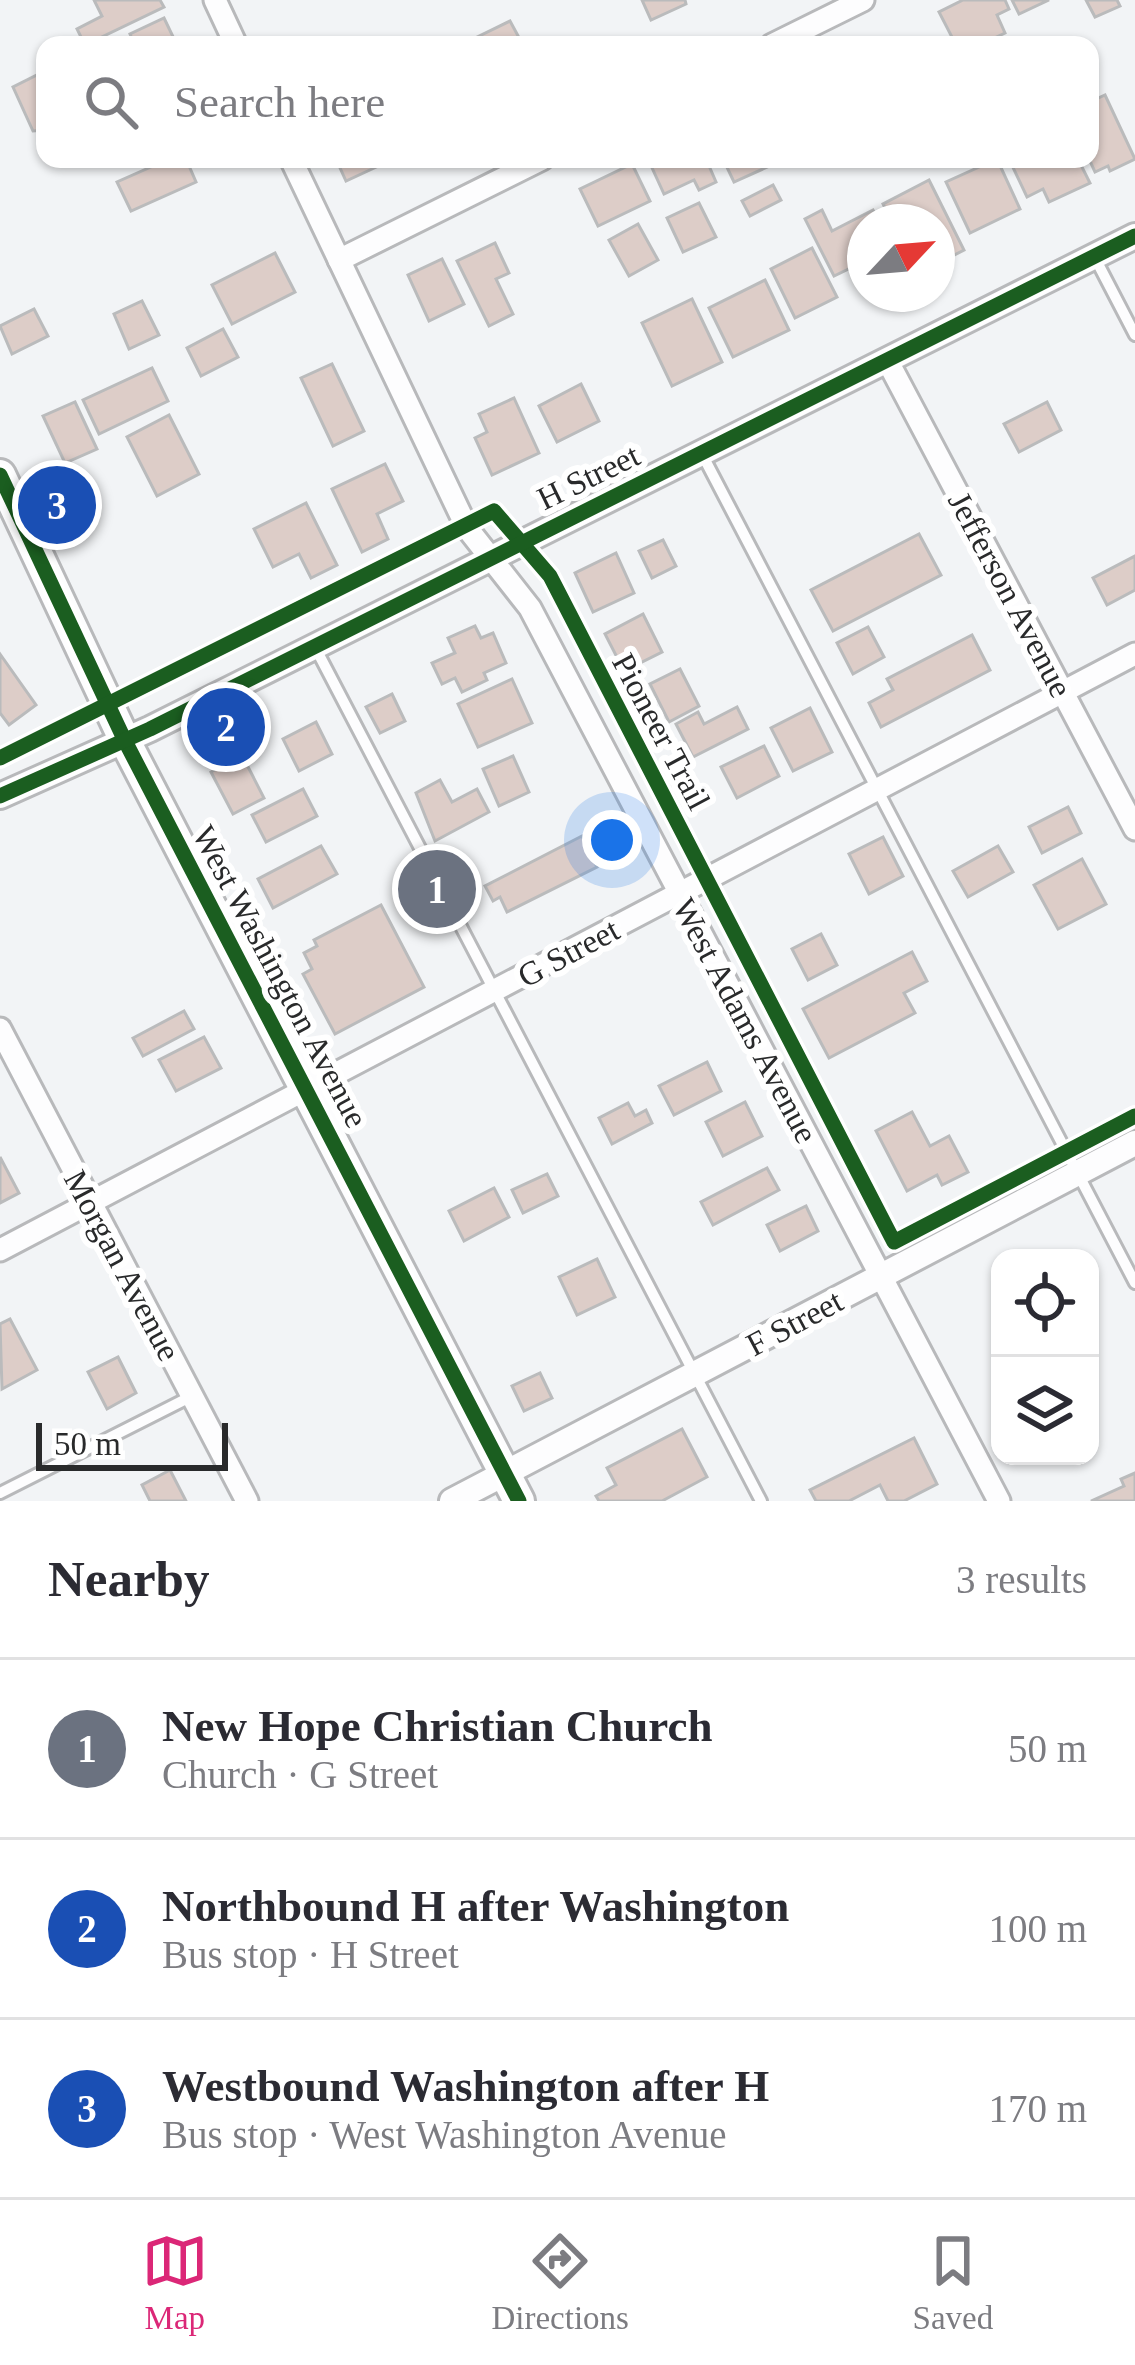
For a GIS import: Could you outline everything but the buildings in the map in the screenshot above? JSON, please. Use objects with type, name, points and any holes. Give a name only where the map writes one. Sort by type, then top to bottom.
[{"type":"main road","name":"West Washington Avenue","points":[[1,480],[125,741],[512,1487]]},
{"type":"street","points":[[215,0],[232,36]]},
{"type":"street","points":[[790,36],[863,0]]},
{"type":"street","name":"West Adams Avenue","points":[[295,168],[466,528],[530,608],[999,1501]]},
{"type":"street","points":[[339,260],[524,168]]},
{"type":"street","name":"H Street","points":[[0,796],[125,741],[1135,236]]},
{"type":"street","name":"Jefferson Avenue","points":[[887,360],[1135,829]]},
{"type":"street","name":"G Street","points":[[0,1250],[1135,654]]},
{"type":"street","name":"Morgan Avenue","points":[[0,1029],[248,1501]]},
{"type":"street","name":"F Street","points":[[452,1501],[512,1487],[694,1374],[1135,1142]]},
{"type":"lane","points":[[1094,257],[1135,335]]},
{"type":"lane","points":[[702,453],[1135,1283]]},
{"type":"lane","points":[[315,646],[760,1501]]},
{"type":"lane","points":[[0,1493],[192,1396]]},
{"type":"cycle path","points":[[0,796],[150,729],[1135,236]]},
{"type":"cycle path","points":[[0,475],[125,741],[519,1501]]},
{"type":"cycle path","name":"Pioneer Trail","points":[[0,758],[494,511],[550,576],[894,1242],[1135,1116]]},
{"type":"place","name":"Westbound Washington after H","points":[[57,505]]},
{"type":"place","name":"Northbound H after Washington","points":[[226,727]]},
{"type":"place","name":"New Hope Christian Church","points":[[437,889]]}]
